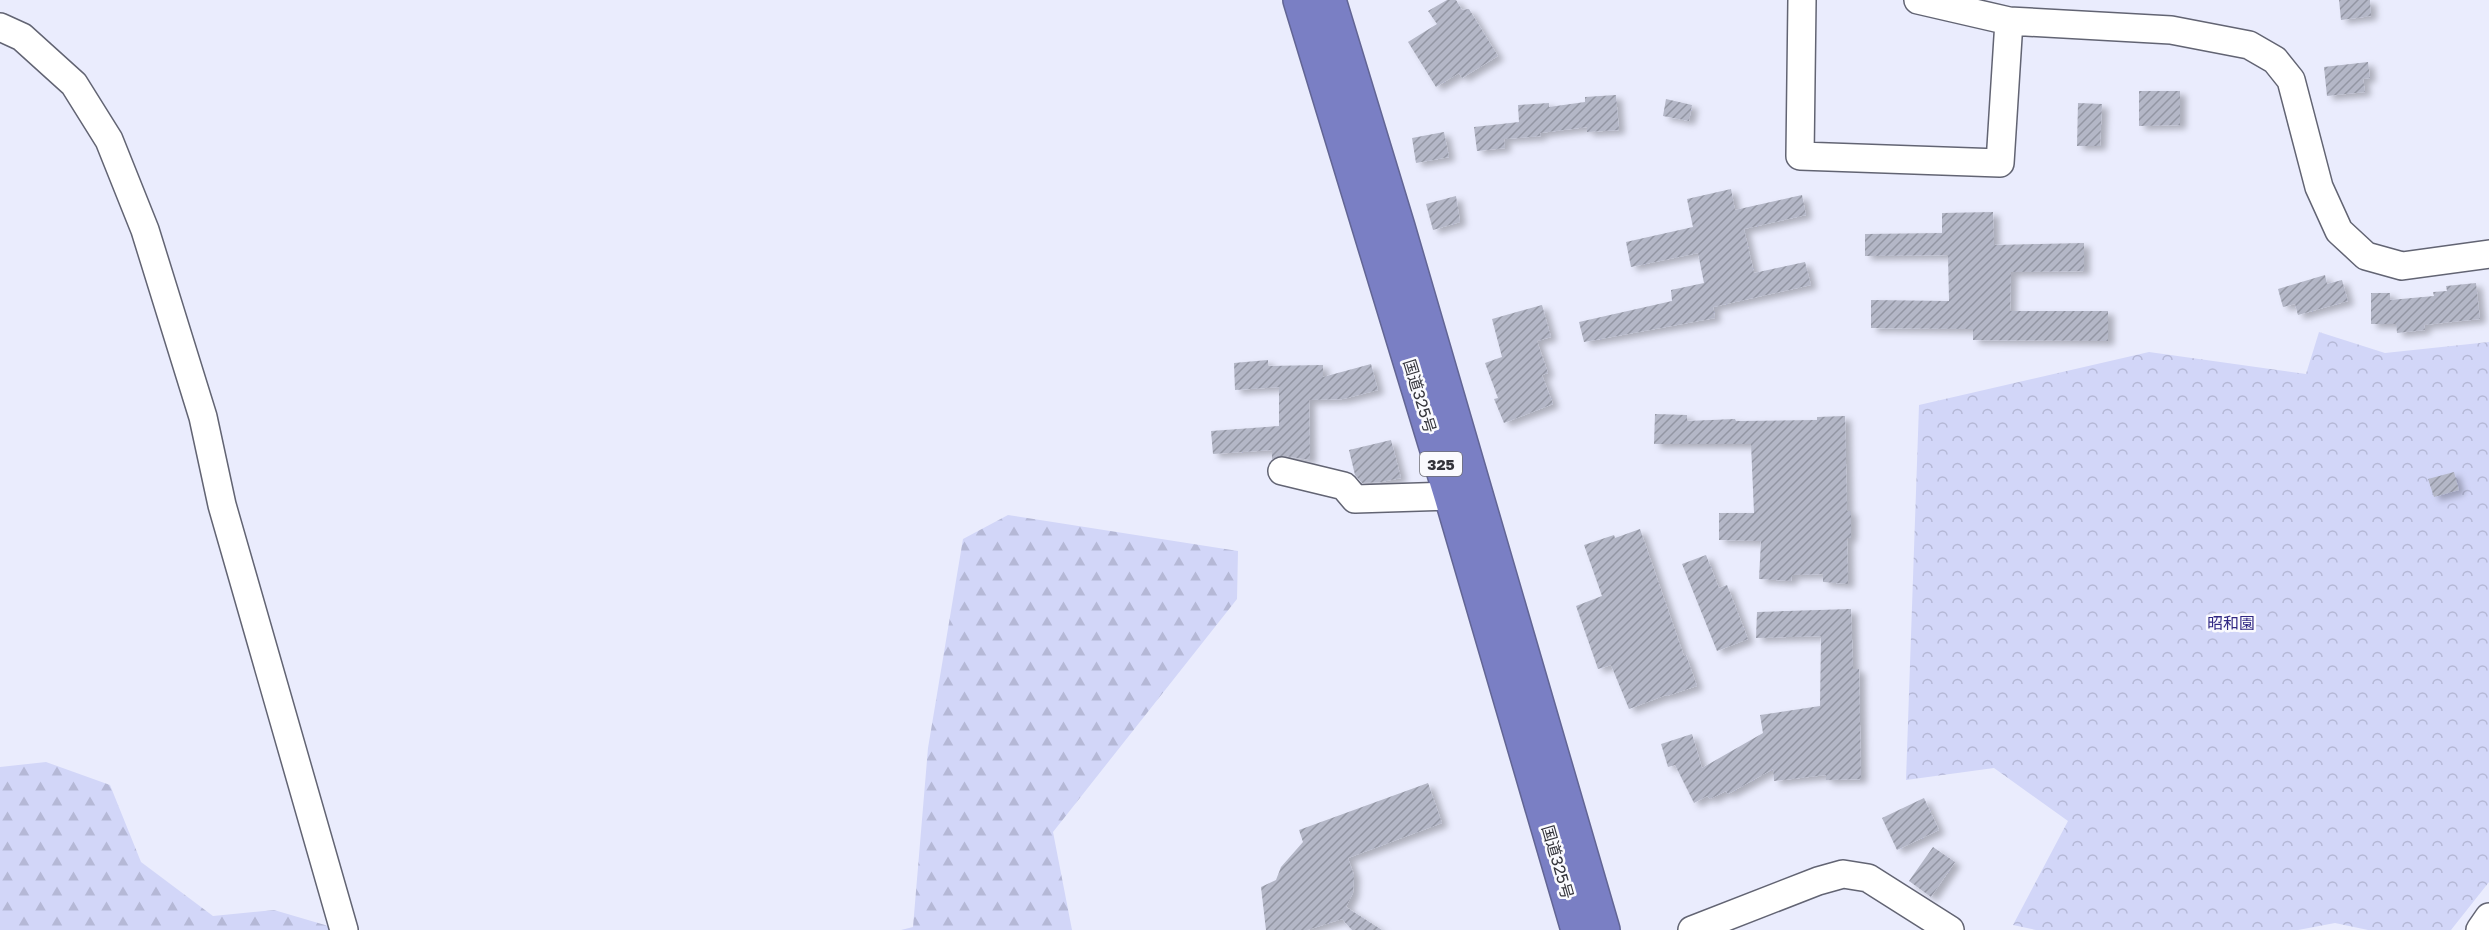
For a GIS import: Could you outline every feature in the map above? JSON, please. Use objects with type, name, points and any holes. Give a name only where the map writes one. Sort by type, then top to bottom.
[{"type":"highway","name":"国道325号","points":[[1300,0],[1451,496],[1578,930]]},
{"type":"highway","name":"国道325号","points":[[1329,0],[1405,250],[1603,930]]},
{"type":"street","points":[[1802,0],[1800,156],[2000,164],[2009,21]]},
{"type":"street","points":[[1918,0],[2009,21],[2171,30],[2249,45],[2275,60],[2291,80],[2319,187],[2339,231],[2367,256],[2402,266],[2489,254]]},
{"type":"street","points":[[0,27],[22,37],[74,84],[110,140],[145,230],[200,407],[222,505],[344,930]]},
{"type":"street","points":[[1282,471],[1344,486],[1354,499],[1451,496]]},
{"type":"street","points":[[1692,930],[1818,881],[1843,874],[1868,878],[1950,930]]},
{"type":"street","points":[[2480,930],[2489,917]]},
{"type":"green space","name":"昭和園","points":[[2319,332],[2385,353],[2489,342],[2489,882],[2451,930],[2368,930],[2335,923],[2298,930],[2036,930],[2013,925],[2068,821],[1994,768],[1906,780],[1919,405],[2149,352],[2306,374]]},
{"type":"green space","points":[[1008,515],[1238,551],[1237,599],[1053,832],[1072,930],[901,930],[913,927],[928,748],[963,539]]},
{"type":"green space","points":[[46,762],[110,785],[141,862],[213,916],[274,910],[342,930],[0,930],[0,767]]},
{"type":"building","points":[[1447,0],[1456,0],[1462,10],[1469,9],[1498,56],[1462,78],[1459,73],[1436,87],[1408,42],[1437,24],[1428,11]]},
{"type":"building","points":[[2339,0],[2370,0],[2371,16],[2341,20]]},
{"type":"building","points":[[2368,62],[2370,78],[2363,79],[2365,92],[2327,96],[2324,67]]},
{"type":"building","points":[[2139,91],[2180,91],[2180,125],[2139,126]]},
{"type":"building","points":[[1616,95],[1619,130],[1587,132],[1587,127],[1540,133],[1541,136],[1504,139],[1505,148],[1477,151],[1474,127],[1519,122],[1518,105],[1549,103],[1549,107],[1585,102],[1585,97]]},
{"type":"building","points":[[1666,99],[1692,105],[1689,121],[1663,116]]},
{"type":"building","points":[[2078,103],[2102,104],[2100,146],[2077,146]]},
{"type":"building","points":[[1444,132],[1449,157],[1416,163],[1412,138]]},
{"type":"building","points":[[1731,189],[1735,210],[1802,195],[1806,215],[1744,229],[1754,273],[1805,262],[1811,285],[1713,307],[1715,318],[1584,342],[1579,322],[1672,301],[1671,290],[1704,283],[1698,253],[1631,267],[1626,242],[1693,227],[1687,199]]},
{"type":"building","points":[[1456,196],[1460,222],[1433,230],[1426,204]]},
{"type":"building","points":[[1993,212],[1994,245],[2084,243],[2084,271],[2011,272],[2010,311],[2108,311],[2108,341],[1973,340],[1973,329],[1871,328],[1871,300],[1949,301],[1948,255],[1865,256],[1865,234],[1942,233],[1942,213]]},
{"type":"building","points":[[2325,275],[2327,284],[2342,280],[2348,301],[2298,315],[2295,304],[2283,307],[2278,289]]},
{"type":"building","points":[[2476,283],[2480,319],[2424,325],[2425,330],[2397,333],[2396,324],[2371,324],[2371,293],[2390,293],[2390,300],[2434,296],[2433,292],[2447,291],[2446,286]]},
{"type":"building","points":[[1542,305],[1551,337],[1537,341],[1548,373],[1542,375],[1553,404],[1504,423],[1494,399],[1498,398],[1485,363],[1502,357],[1492,319]]},
{"type":"building","points":[[1268,360],[1268,366],[1323,365],[1323,377],[1371,364],[1378,390],[1343,399],[1309,400],[1310,460],[1285,456],[1272,459],[1272,450],[1213,454],[1211,431],[1279,426],[1279,387],[1235,390],[1234,363]]},
{"type":"building","points":[[1655,414],[1687,415],[1687,421],[1817,420],[1817,417],[1845,416],[1847,511],[1851,511],[1851,538],[1847,538],[1848,584],[1823,582],[1823,574],[1792,575],[1791,581],[1759,579],[1761,541],[1719,540],[1719,513],[1754,513],[1751,444],[1654,444]]},
{"type":"building","points":[[1391,440],[1401,478],[1362,483],[1355,475],[1349,450]]},
{"type":"building","points":[[2454,472],[2459,490],[2434,497],[2428,479]]},
{"type":"building","points":[[1640,529],[1684,656],[1686,655],[1697,686],[1629,709],[1611,665],[1598,669],[1576,606],[1602,596],[1584,545]]},
{"type":"building","points":[[1706,555],[1719,588],[1727,585],[1748,639],[1717,651],[1682,564]]},
{"type":"building","points":[[1851,609],[1853,669],[1859,669],[1861,779],[1826,780],[1826,775],[1774,781],[1773,769],[1728,794],[1726,791],[1710,799],[1707,796],[1694,803],[1675,765],[1668,767],[1661,744],[1692,734],[1702,768],[1763,733],[1760,715],[1820,706],[1821,636],[1756,638],[1757,612]]},
{"type":"building","points":[[1428,783],[1442,823],[1348,858],[1354,875],[1353,893],[1346,907],[1382,930],[1352,930],[1342,919],[1307,930],[1266,930],[1261,887],[1276,880],[1281,867],[1303,842],[1299,830]]},
{"type":"building","points":[[1924,798],[1939,830],[1897,850],[1882,818]]},
{"type":"building","points":[[1933,847],[1955,862],[1931,897],[1909,881]]}]
